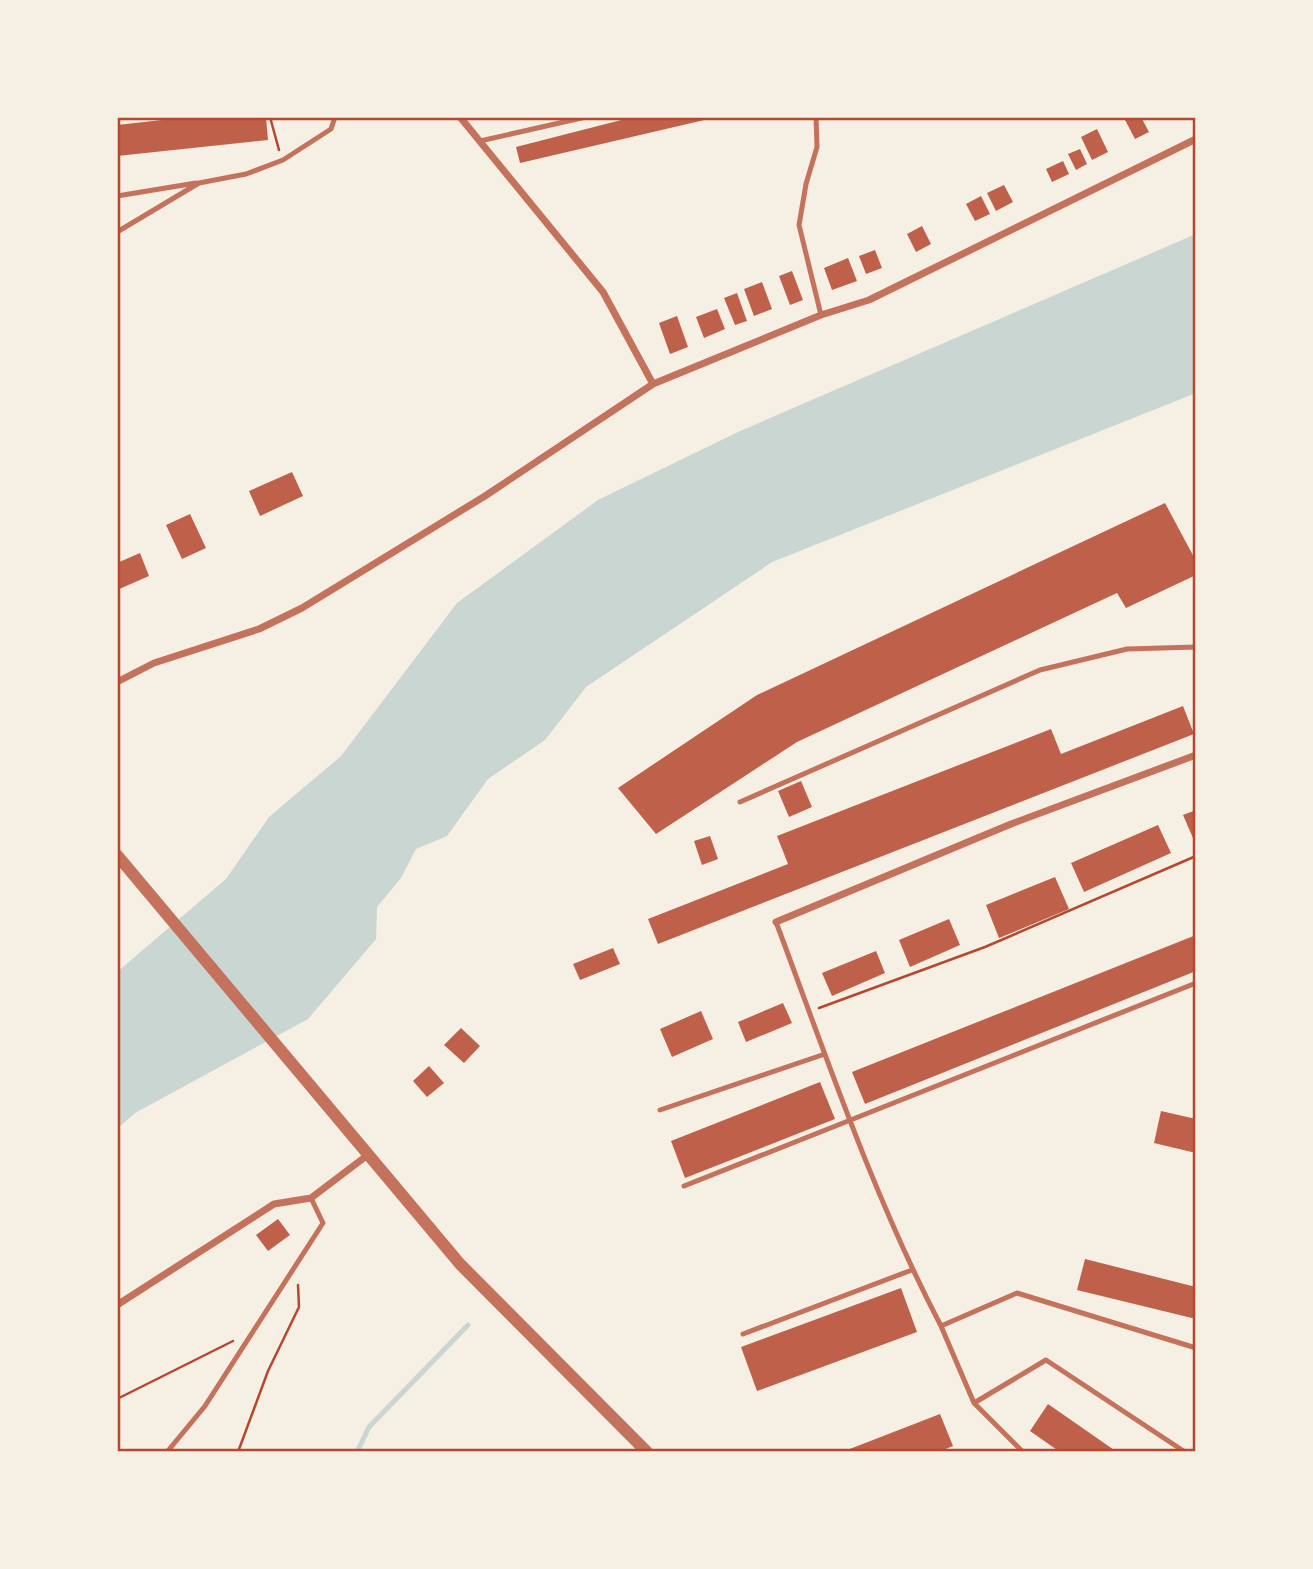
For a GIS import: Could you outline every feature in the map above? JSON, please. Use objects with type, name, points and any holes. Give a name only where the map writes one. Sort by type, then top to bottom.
[{"type":"street","points":[[460,117],[603,292],[653,384]]},
{"type":"street","points":[[117,682],[154,663],[259,629],[302,608],[485,496],[653,384],[821,315],[869,300],[1196,139]]},
{"type":"street","points":[[776,922],[1011,824],[1196,755]]},
{"type":"street","points":[[117,855],[460,1264],[647,1452]]},
{"type":"street","points":[[117,1305],[274,1204],[311,1198],[370,1154]]},
{"type":"lane","points":[[117,196],[246,174],[283,160],[331,129],[335,117]]},
{"type":"lane","points":[[480,141],[586,117]]},
{"type":"lane","points":[[816,117],[817,147],[806,184],[799,225],[821,315]]},
{"type":"lane","points":[[117,232],[199,183]]},
{"type":"lane","points":[[740,802],[1040,670],[1127,649],[1196,647]]},
{"type":"lane","points":[[776,922],[848,1123],[912,1270],[941,1326],[974,1403],[1023,1452]]},
{"type":"lane","points":[[684,1186],[1196,984]]},
{"type":"lane","points":[[660,1110],[825,1054]]},
{"type":"lane","points":[[167,1452],[205,1406],[323,1223],[311,1198]]},
{"type":"lane","points":[[743,1334],[912,1270]]},
{"type":"lane","points":[[941,1326],[1017,1293],[1196,1348]]},
{"type":"lane","points":[[974,1403],[1046,1360],[1185,1452]]},
{"type":"path","points":[[270,117],[283,160]]},
{"type":"path","points":[[809,1012],[985,947],[1196,856]]},
{"type":"path","points":[[238,1452],[268,1371],[299,1307],[296,1264]]},
{"type":"path","points":[[117,1399],[255,1330]]},
{"type":"shaded area","points":[[1196,234],[1196,393],[772,562],[586,687],[545,740],[488,779],[447,836],[416,849],[401,878],[377,907],[376,939],[308,1019],[135,1113],[117,1129],[117,972],[226,879],[269,817],[341,756],[457,603],[598,500],[738,432]]},
{"type":"building","points":[[189,117],[266,117],[268,140],[117,156],[117,125]]},
{"type":"building","points":[[633,117],[713,118],[520,163],[516,147]]},
{"type":"building","points":[[1141,117],[1149,132],[1135,139],[1124,118]]},
{"type":"building","points":[[1097,129],[1108,152],[1092,160],[1081,137]]},
{"type":"building","points":[[1080,149],[1087,164],[1076,170],[1068,154]]},
{"type":"building","points":[[1063,161],[1069,174],[1052,182],[1046,169]]},
{"type":"building","points":[[1004,185],[1013,202],[996,211],[987,193]]},
{"type":"building","points":[[981,196],[990,214],[975,221],[966,204]]},
{"type":"building","points":[[922,226],[931,244],[916,252],[907,234]]},
{"type":"building","points":[[875,250],[882,268],[866,274],[859,256]]},
{"type":"building","points":[[848,258],[857,281],[832,290],[824,268]]},
{"type":"building","points":[[792,271],[803,300],[790,305],[779,276]]},
{"type":"building","points":[[762,282],[772,309],[754,316],[744,289]]},
{"type":"building","points":[[737,293],[747,321],[735,325],[724,298]]},
{"type":"building","points":[[717,309],[725,329],[704,338],[696,317]]},
{"type":"building","points":[[677,316],[688,347],[670,354],[659,323]]},
{"type":"building","points":[[292,472],[303,496],[260,516],[249,491]]},
{"type":"building","points":[[1165,503],[1196,561],[1196,575],[1126,608],[1117,593],[797,742],[656,834],[618,788],[757,695]]},
{"type":"building","points":[[190,514],[206,548],[182,559],[166,525]]},
{"type":"building","points":[[140,553],[149,576],[117,590],[117,563]]},
{"type":"building","points":[[1183,706],[1194,734],[658,944],[648,919],[788,864],[777,836],[1051,729],[1061,754]]},
{"type":"building","points":[[801,781],[812,807],[789,817],[778,791]]},
{"type":"building","points":[[1196,810],[1196,845],[1183,815]]},
{"type":"building","points":[[1158,825],[1171,853],[1084,892],[1071,863]]},
{"type":"building","points":[[710,836],[718,859],[702,865],[694,841]]},
{"type":"building","points":[[1055,877],[1069,909],[999,938],[986,905]]},
{"type":"building","points":[[949,919],[960,945],[910,967],[899,940]]},
{"type":"building","points":[[1196,935],[1196,971],[865,1104],[852,1072]]},
{"type":"building","points":[[613,948],[620,964],[580,980],[573,964]]},
{"type":"building","points":[[876,951],[885,973],[832,996],[822,973]]},
{"type":"building","points":[[783,1003],[792,1023],[746,1042],[738,1022]]},
{"type":"building","points":[[701,1011],[713,1039],[672,1057],[660,1029]]},
{"type":"building","points":[[461,1028],[480,1046],[464,1063],[444,1045]]},
{"type":"building","points":[[429,1066],[444,1083],[427,1097],[413,1081]]},
{"type":"building","points":[[820,1082],[835,1119],[685,1178],[671,1141]]},
{"type":"building","points":[[1161,1111],[1196,1119],[1196,1153],[1154,1143]]},
{"type":"building","points":[[278,1219],[290,1235],[268,1251],[256,1235]]},
{"type":"building","points":[[1085,1259],[1196,1287],[1196,1319],[1077,1290]]},
{"type":"building","points":[[901,1288],[917,1332],[757,1391],[741,1347]]},
{"type":"building","points":[[1048,1404],[1117,1452],[1060,1452],[1030,1431]]},
{"type":"building","points":[[940,1414],[953,1446],[938,1452],[842,1452]]},
{"type":"waterway","points":[[357,1452],[369,1427],[468,1325]]}]
